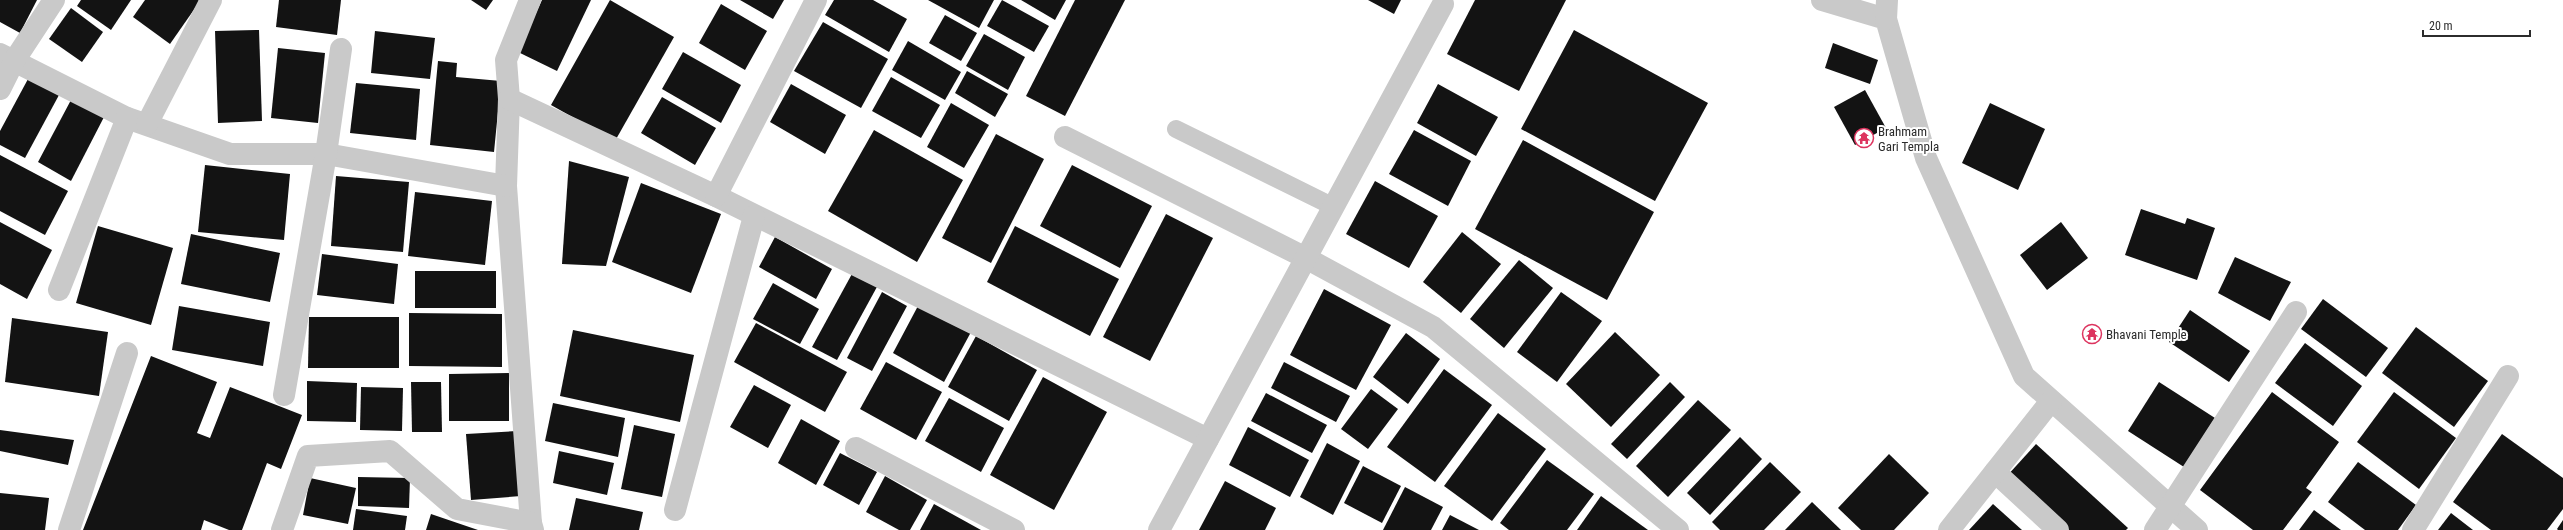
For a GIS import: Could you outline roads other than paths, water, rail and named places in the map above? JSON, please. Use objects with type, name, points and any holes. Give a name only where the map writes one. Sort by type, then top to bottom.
[{"type":"street","points":[[0,89],[7,58],[54,0]]},
{"type":"street","points":[[147,124],[211,0]]},
{"type":"street","points":[[282,530],[308,456],[390,451],[458,509],[532,526],[506,186],[509,99],[506,60],[530,0]]},
{"type":"street","points":[[716,196],[816,0]]},
{"type":"street","points":[[1822,0],[1886,9],[1926,158],[2024,376],[2051,402],[2197,530]]},
{"type":"street","points":[[1159,530],[1443,4]]},
{"type":"street","points":[[284,394],[326,154],[341,49]]},
{"type":"street","points":[[7,58],[127,118],[230,154],[326,154],[506,186]]},
{"type":"street","points":[[509,99],[716,196],[1208,439]]},
{"type":"street","points":[[59,290],[127,118]]},
{"type":"street","points":[[1065,137],[1306,258],[1433,327],[1678,530]]},
{"type":"street","points":[[676,510],[754,216]]},
{"type":"street","points":[[2155,530],[2296,312]]},
{"type":"street","points":[[69,530],[127,353]]},
{"type":"street","points":[[2413,530],[2508,376]]},
{"type":"street","points":[[1949,530],[2051,402]]},
{"type":"street","points":[[856,448],[1014,530]]},
{"type":"street","points":[[1996,472],[2058,530]]},
{"type":"lane","points":[[1176,129],[1334,207]]},
{"type":"place","name":"Brahmam Gari Templa","points":[[1864,138]]},
{"type":"place","name":"Bhavani Temple","points":[[2092,334]]}]
